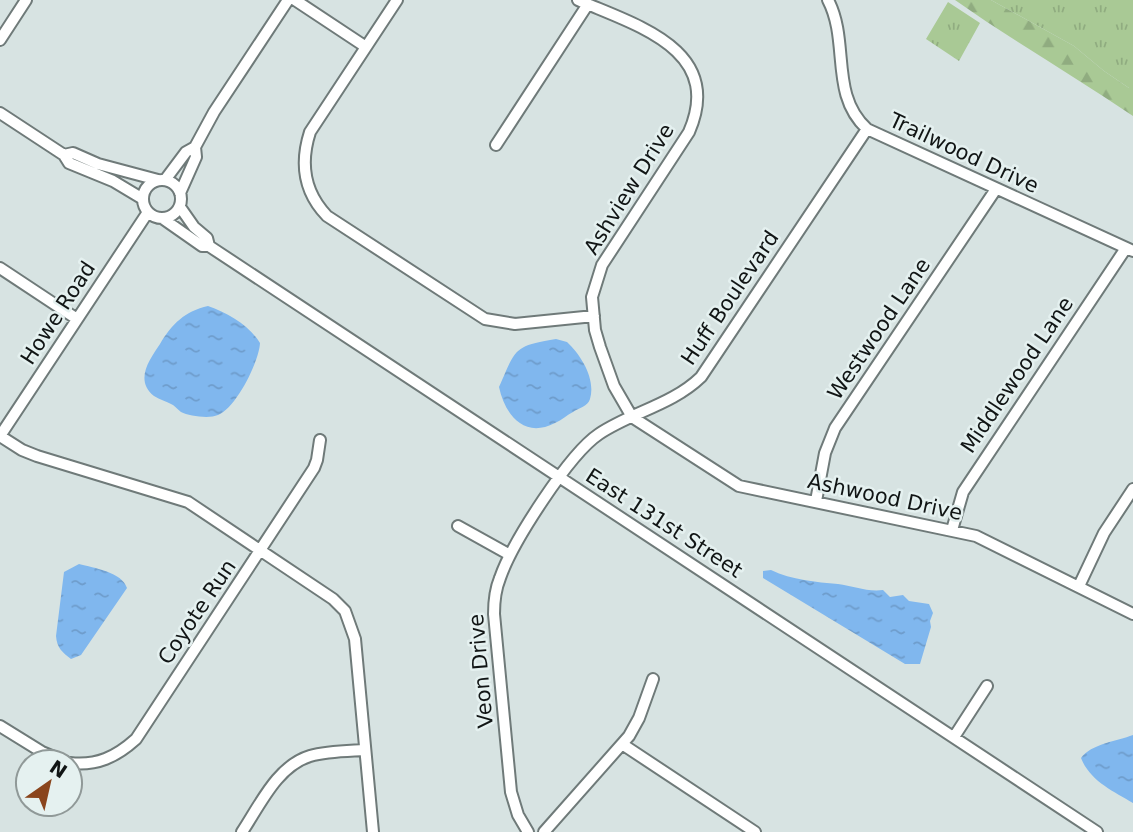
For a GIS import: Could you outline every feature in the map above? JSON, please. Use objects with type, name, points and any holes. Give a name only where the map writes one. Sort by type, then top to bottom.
[{"type":"street","points":[[0,40],[26,0]]},
{"type":"street","points":[[143,199],[147,187],[161,180],[186,152],[195,147],[214,112],[288,0]]},
{"type":"street","points":[[295,0],[366,47]]},
{"type":"street","points":[[397,0],[310,132],[306,147],[306,177],[318,207],[327,216],[485,319],[516,324],[594,316]]},
{"type":"street","name":"Trailwood Drive","points":[[828,0],[837,22],[847,101],[867,129],[1129,250]]},
{"type":"street","points":[[496,145],[583,2]]},
{"type":"street","name":"Ashview Drive","points":[[583,2],[654,33],[672,46],[688,64],[696,88],[696,109],[689,132],[602,265],[592,297],[600,346],[614,386],[632,417]]},
{"type":"street","points":[[0,113],[64,155],[69,163],[113,181],[143,199],[148,212],[162,218],[173,215],[180,207],[180,193],[196,156],[195,147]]},
{"type":"street","name":"Huff Boulevard","points":[[560,478],[589,441],[688,389],[701,377],[867,129]]},
{"type":"street","points":[[64,155],[73,153],[98,164],[161,180],[176,186],[180,193]]},
{"type":"street","name":"Westwood Lane","points":[[816,501],[825,453],[835,428],[996,189]]},
{"type":"street","name":"East 131st Street","points":[[180,207],[194,227],[207,238],[209,246]]},
{"type":"street","name":"Howe Road","points":[[0,436],[148,212]]},
{"type":"street","name":"East 131st Street","points":[[162,218],[202,246],[209,246],[1097,832]]},
{"type":"street","name":"Middlewood Lane","points":[[952,530],[963,492],[1129,250]]},
{"type":"street","points":[[0,268],[77,319]]},
{"type":"street","name":"Ashwood Drive","points":[[632,417],[729,482],[757,491],[952,530],[990,542],[1133,614]]},
{"type":"street","points":[[0,436],[28,453],[188,502],[321,588],[345,611],[355,639],[373,832]]},
{"type":"street","name":"Coyote Run","points":[[84,763],[95,763],[110,758],[136,739],[314,468],[320,440]]},
{"type":"street","name":"Veon Drive","points":[[528,832],[518,815],[511,792],[494,614],[497,587],[510,555],[560,478]]},
{"type":"street","points":[[1079,586],[1095,548],[1133,489]]},
{"type":"street","points":[[458,526],[510,555]]},
{"type":"street","points":[[544,832],[622,744],[639,718],[653,679]]},
{"type":"street","points":[[954,737],[987,686]]},
{"type":"street","name":"Coyote Run","points":[[0,726],[36,748]]},
{"type":"street","points":[[622,744],[755,832]]},
{"type":"street","points":[[242,832],[276,780],[289,767],[310,756],[365,750]]},
{"type":"green space","points":[[955,0],[991,0],[1074,46],[1104,71],[1133,88],[1133,116],[999,30]]},
{"type":"green space","points":[[991,0],[1133,0],[1133,88],[1104,71],[1074,46]]},
{"type":"green space","points":[[948,2],[980,23],[959,61],[926,39]]},
{"type":"water","points":[[208,306],[237,320],[260,343],[251,372],[239,394],[225,411],[204,417],[181,412],[154,396],[148,390],[144,376],[152,356],[174,325],[192,311]]},
{"type":"water","points":[[556,339],[567,342],[582,360],[591,383],[590,399],[585,405],[555,423],[534,428],[525,426],[511,415],[499,387],[518,351],[531,344]]},
{"type":"water","points":[[79,564],[114,574],[127,588],[81,655],[71,659],[60,649],[56,636],[64,572]]},
{"type":"water","points":[[771,570],[804,580],[866,590],[883,590],[890,597],[903,595],[909,601],[929,604],[933,613],[931,627],[920,664],[905,664],[763,578],[763,571]]},
{"type":"water","points":[[1133,735],[1133,803],[1096,779],[1081,758],[1091,749]]}]
